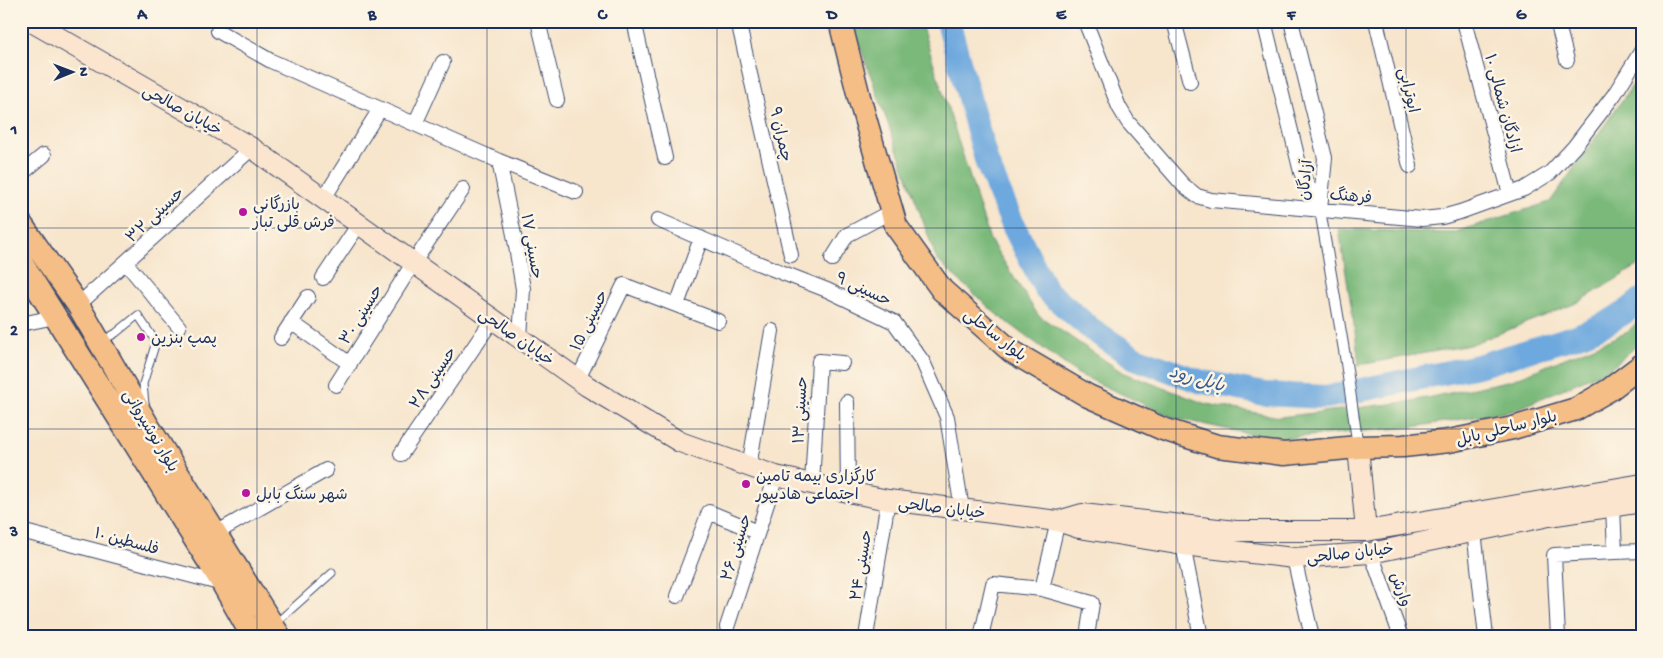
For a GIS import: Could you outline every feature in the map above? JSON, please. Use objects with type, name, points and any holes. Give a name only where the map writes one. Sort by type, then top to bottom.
[{"type":"main road","name":"بلوار ساحلی","points":[[840,21],[859,97],[896,226],[942,290],[1011,350],[1088,396],[1163,429],[1218,446],[1284,454],[1358,447]]},
{"type":"main road","name":"خيابان صالحی","points":[[29,28],[252,148],[578,379],[680,442],[776,476],[888,500],[1058,521],[1079,528],[1184,546],[1294,558],[1371,552],[1549,516],[1642,502]]},
{"type":"main road","name":"بلوار نوشیروانی","points":[[21,224],[78,305],[147,424],[216,533],[270,633]]},
{"type":"main road","name":"بلوار نوشیروانی","points":[[21,262],[223,584],[245,623],[270,633]]},
{"type":"main road","name":"بلوار ساحلی بابل","points":[[1358,447],[1403,446],[1449,441],[1512,428],[1576,409],[1609,390],[1642,365]]},
{"type":"main road","points":[[1358,447],[1366,531]]},
{"type":"main road","name":"خيابان صالحی","points":[[1058,521],[1082,514],[1236,531],[1366,531],[1642,484]]},
{"type":"street","points":[[538,21],[557,100]]},
{"type":"street","points":[[634,21],[666,158]]},
{"type":"street","name":"چمران ۹","points":[[738,21],[791,255]]},
{"type":"street","name":"فرهنگ","points":[[1085,21],[1124,116],[1177,178],[1192,192],[1211,200],[1430,218],[1460,212],[1510,194],[1534,184],[1558,166],[1614,95],[1642,50]]},
{"type":"street","points":[[1174,21],[1190,82]]},
{"type":"street","name":"آزادگان","points":[[1264,21],[1301,172],[1320,210]]},
{"type":"street","name":"آزادگان","points":[[1291,21],[1325,158],[1320,210]]},
{"type":"street","name":"ابوترابی","points":[[1376,21],[1410,166]]},
{"type":"street","name":"ازادگان شمالی ۱۰","points":[[1464,21],[1510,194]]},
{"type":"street","points":[[1557,21],[1568,60]]},
{"type":"street","points":[[218,31],[271,61],[499,161],[576,192]]},
{"type":"street","points":[[415,124],[444,62]]},
{"type":"street","points":[[324,198],[380,109]]},
{"type":"street","name":"حسینی ۳۲","points":[[78,305],[252,148]]},
{"type":"street","points":[[21,174],[44,155]]},
{"type":"street","name":"حسینی ۱۷","points":[[499,161],[515,240],[522,289],[520,338]]},
{"type":"street","name":"حسینی ۳۰","points":[[336,385],[463,189]]},
{"type":"street","points":[[1320,210],[1345,356],[1358,447]]},
{"type":"street","points":[[832,259],[847,235],[892,212]]},
{"type":"street","name":"حسینی ٩","points":[[658,220],[760,264],[827,290],[894,322],[923,362],[947,417],[962,509]]},
{"type":"street","points":[[323,278],[359,224]]},
{"type":"street","points":[[677,305],[701,238]]},
{"type":"street","points":[[126,263],[179,327]]},
{"type":"street","name":"حسینی ۱۵","points":[[578,379],[624,285],[718,321]]},
{"type":"street","points":[[281,338],[308,297]]},
{"type":"street","points":[[21,324],[55,318]]},
{"type":"street","name":"حسینی ۲۸","points":[[401,454],[493,319]]},
{"type":"street","points":[[291,322],[350,364]]},
{"type":"street","points":[[749,467],[772,331]]},
{"type":"street","name":"حسینی ۱۳","points":[[812,484],[819,361],[842,362]]},
{"type":"street","points":[[847,402],[848,492]]},
{"type":"street","points":[[216,533],[326,470]]},
{"type":"street","name":"حسینی ۲۶","points":[[727,628],[776,476]]},
{"type":"street","name":"حسینی ۲۴","points":[[866,637],[888,500]]},
{"type":"street","points":[[1613,507],[1614,552]]},
{"type":"street","points":[[677,596],[709,512],[757,532]]},
{"type":"street","points":[[1042,589],[1058,521]]},
{"type":"street","name":"فلسطین ۱۰","points":[[21,531],[223,584]]},
{"type":"street","points":[[1474,531],[1486,637]]},
{"type":"street","points":[[1184,546],[1201,637]]},
{"type":"street","points":[[1558,637],[1554,555],[1642,551]]},
{"type":"street","name":"وارش","points":[[1371,552],[1400,637]]},
{"type":"street","points":[[1294,558],[1312,637]]},
{"type":"street","points":[[981,637],[993,584],[1042,589],[1092,603],[1087,637]]},
{"type":"lane","points":[[99,342],[116,333],[138,315],[156,342],[143,384],[147,424]]},
{"type":"lane","points":[[270,633],[332,573]]},
{"type":"green space","points":[[851,21],[920,21],[990,240],[1038,315],[1122,372],[1206,404],[1280,417],[1407,402],[1512,380],[1628,332],[1642,316],[1642,341],[1611,368],[1512,411],[1413,427],[1273,439],[1174,418],[1078,374],[995,313],[937,260]]},
{"type":"green space","points":[[1642,72],[1642,263],[1579,302],[1470,345],[1359,365],[1339,229],[1452,233],[1550,202]]},
{"type":"waterway","name":"بابل رود","points":[[948,21],[987,163],[1014,227],[1046,290],[1091,329],[1135,358],[1199,381],[1264,394],[1326,397],[1478,366],[1577,336],[1607,323],[1642,299]]},
{"type":"place","name":"بازرگانی فرش قلی تبار","points":[[243,212]]},
{"type":"place","name":"پمپ بنزین","points":[[141,337]]},
{"type":"place","name":"کارگزاری بیمه تامین اجتماعی هادیپور","points":[[746,484]]},
{"type":"place","name":"شهر سنگ بابل","points":[[246,493]]}]
